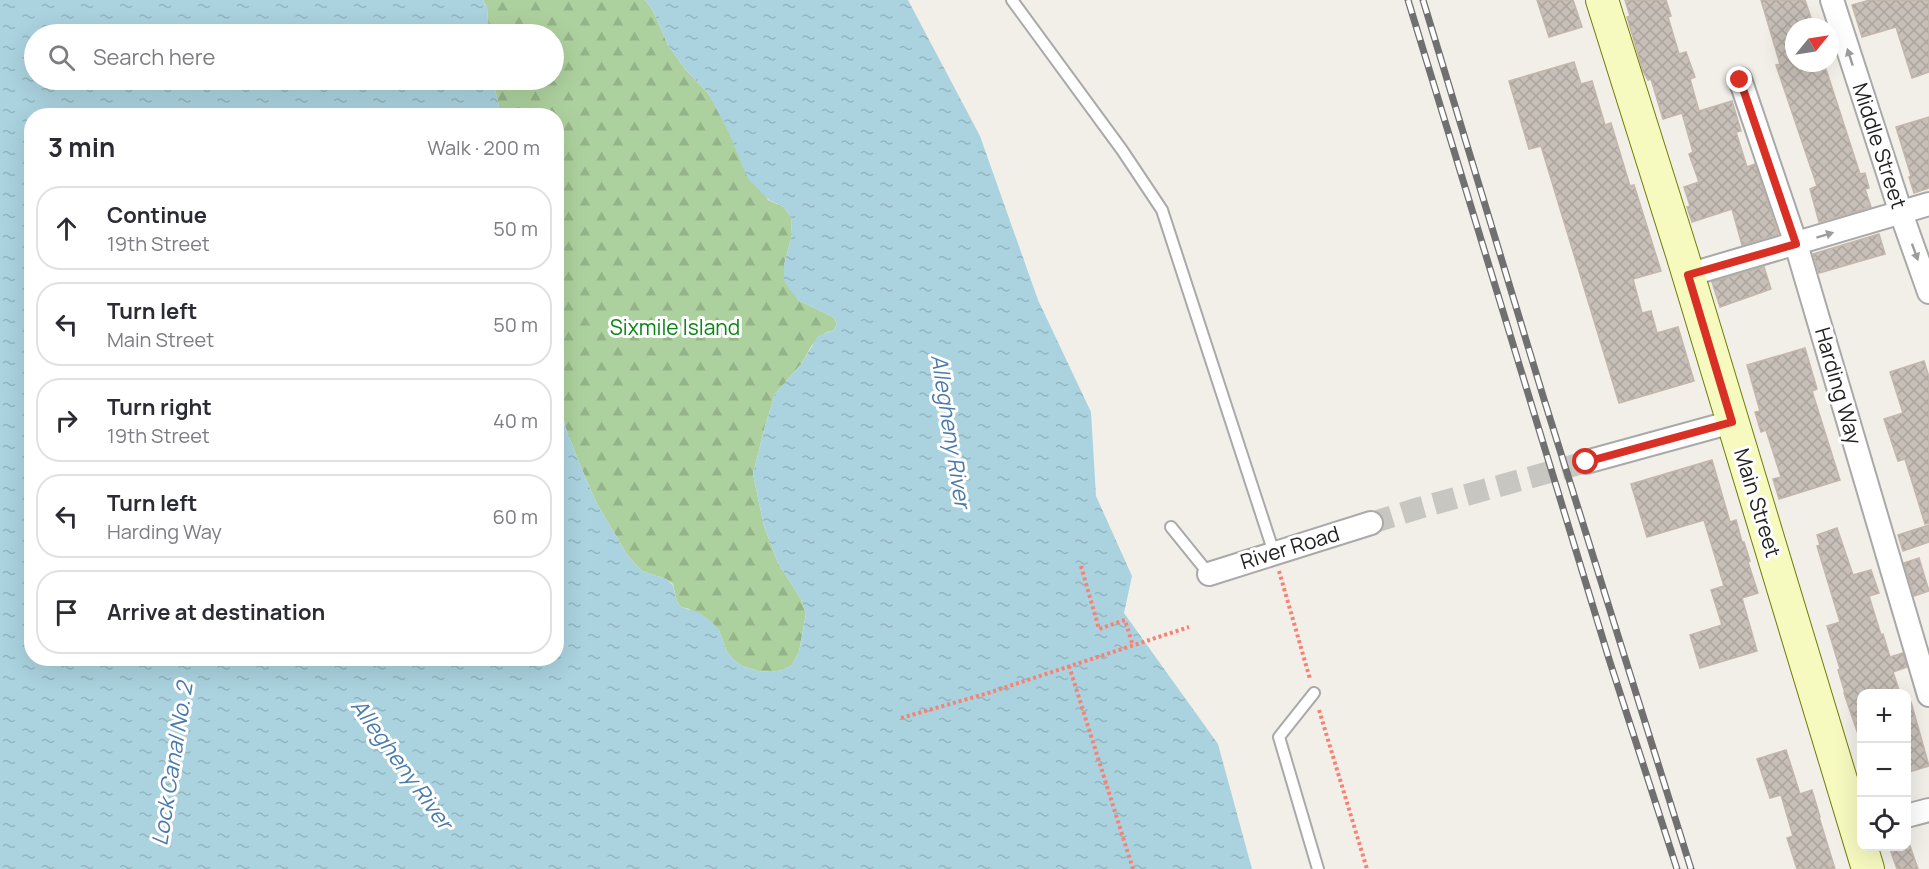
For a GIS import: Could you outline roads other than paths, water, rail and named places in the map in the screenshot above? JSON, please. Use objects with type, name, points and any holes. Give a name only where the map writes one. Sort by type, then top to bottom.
[{"type":"main road","name":"Main Street","points":[[1602,0],[1857,825]]},
{"type":"main road","name":"Main Street","points":[[1864,851],[1868,869]]},
{"type":"street","name":"Middle Street","points":[[1832,0],[1900,213],[1929,292]]},
{"type":"street","name":"Harding Way","points":[[1740,80],[1796,244],[1929,695]]},
{"type":"street","points":[[1688,275],[1929,204]]},
{"type":"street","points":[[1586,462],[1732,422]]},
{"type":"street","name":"River Road","points":[[1209,574],[1371,523]]},
{"type":"street","points":[[1911,815],[1929,810]]},
{"type":"lane","points":[[1012,0],[1122,150],[1162,210],[1274,553]]},
{"type":"lane","points":[[1171,527],[1209,574]]},
{"type":"lane","points":[[1314,693],[1279,737],[1318,869]]},
{"type":"water","points":[[0,0],[483,0],[487,7],[488,24],[24,24],[24,90],[495,90],[499,108],[24,108],[24,666],[564,666],[564,420],[597,504],[628,556],[642,571],[666,579],[673,585],[677,602],[681,607],[700,613],[712,622],[719,630],[727,652],[734,660],[742,666],[771,672],[783,670],[792,665],[799,652],[806,614],[801,599],[778,563],[764,526],[753,474],[775,394],[802,363],[818,336],[834,330],[837,323],[833,317],[798,300],[784,280],[784,265],[792,235],[791,218],[784,207],[769,200],[748,179],[729,133],[708,93],[685,69],[668,45],[653,11],[645,0],[908,0],[980,136],[1038,300],[1091,412],[1096,496],[1132,576],[1124,613],[1218,744],[1252,869],[0,869]]},
{"type":"tunnel","points":[[1371,523],[1586,462]]},
{"type":"railway","points":[[1408,0],[1609,659],[1677,869]]},
{"type":"railway","points":[[1423,0],[1543,396],[1691,869]]},
{"type":"park label","name":"Sixmile Island","points":[[675,328]]},
{"type":"water label","name":"Allegheny River","points":[[951,431]]},
{"type":"water label","name":"Lock Canal No. 2","points":[[172,764]]},
{"type":"water label","name":"Allegheny River","points":[[402,764]]}]
